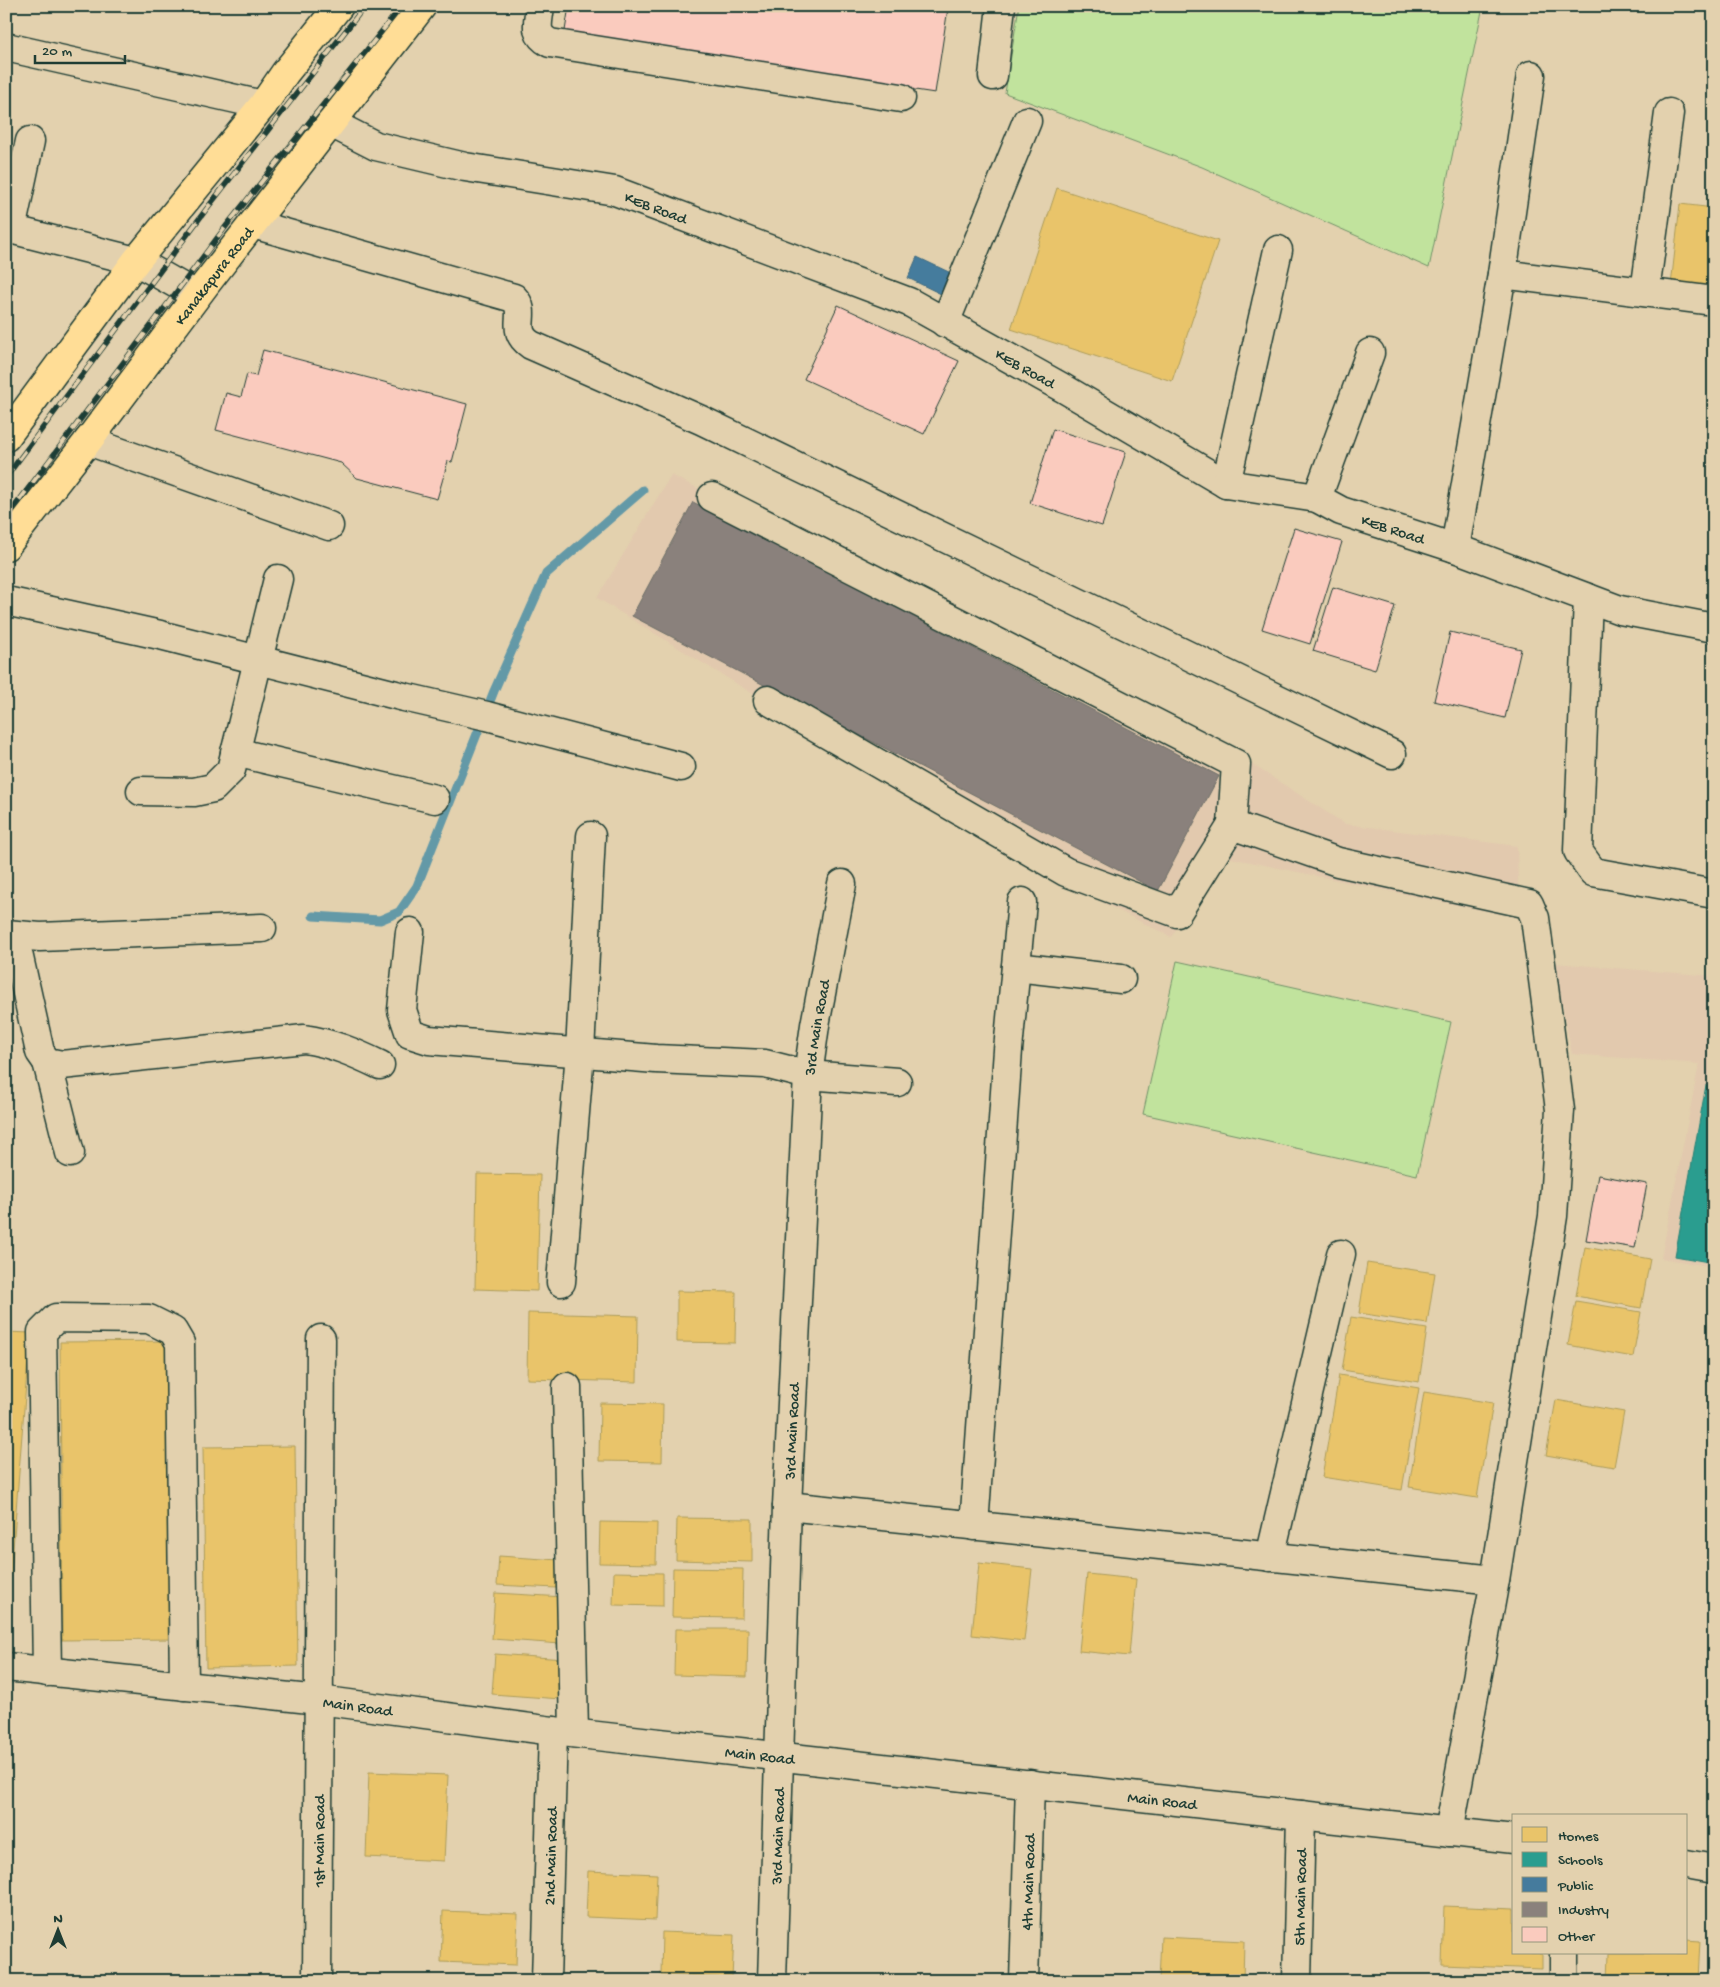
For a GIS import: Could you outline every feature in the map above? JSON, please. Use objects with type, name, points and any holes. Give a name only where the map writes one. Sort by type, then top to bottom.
[{"type":"highway","points":[[6,437],[136,261],[263,105],[339,6]]},
{"type":"highway","name":"Kanakapura Road","points":[[6,546],[88,441],[196,296],[422,6]]},
{"type":"street","points":[[540,6],[538,31],[541,38],[550,43],[901,98]]},
{"type":"street","points":[[993,76],[1001,6]]},
{"type":"street","points":[[6,46],[263,105]]},
{"type":"street","points":[[1455,548],[1502,274],[1531,75]]},
{"type":"street","points":[[1645,292],[1669,112]]},
{"type":"street","points":[[945,323],[1027,121]]},
{"type":"street","name":"KEB Road","points":[[331,123],[376,146],[456,165],[615,191],[909,302],[1063,388],[1226,484],[1317,498],[1341,510],[1455,548],[1620,610],[1714,628]]},
{"type":"street","points":[[30,141],[9,229],[136,261],[196,296]]},
{"type":"street","points":[[253,224],[514,298],[518,303],[520,311],[520,334],[524,340],[532,345],[710,424],[1392,754]]},
{"type":"street","points":[[1226,484],[1278,250]]},
{"type":"street","points":[[1502,274],[1714,301]]},
{"type":"street","points":[[1317,498],[1370,353]]},
{"type":"street","points":[[88,441],[329,526]]},
{"type":"street","points":[[712,497],[1236,764],[1232,825],[1177,912],[1066,872],[768,700]]},
{"type":"street","points":[[141,791],[194,792],[213,788],[231,770],[256,660],[278,579]]},
{"type":"street","points":[[1588,598],[1578,851],[1593,872],[1714,894]]},
{"type":"street","points":[[6,601],[160,635],[404,698],[487,716],[681,767]]},
{"type":"street","points":[[235,752],[435,799]]},
{"type":"street","points":[[1232,825],[1338,862],[1529,904],[1535,918],[1560,1110],[1553,1216],[1495,1580],[1449,1832]]},
{"type":"street","points":[[561,1282],[580,1052],[591,836]]},
{"type":"street","name":"3rd Main Road","points":[[772,1981],[787,1506],[808,1075],[815,1025],[842,884]]},
{"type":"street","points":[[974,1526],[1022,902]]},
{"type":"street","points":[[70,1153],[47,1062],[40,1052],[10,934],[40,937],[262,928]]},
{"type":"street","points":[[410,932],[402,1010],[410,1034],[429,1040],[656,1059],[765,1064],[808,1075],[897,1082]]},
{"type":"street","points":[[1016,967],[1121,979]]},
{"type":"street","points":[[47,1062],[62,1065],[304,1039],[324,1042],[352,1051],[380,1065]]},
{"type":"street","points":[[1270,1557],[1341,1254]]},
{"type":"street","points":[[47,1672],[42,1332],[56,1318],[149,1320],[174,1331],[180,1343],[184,1686]]},
{"type":"street","name":"1st Main Road","points":[[318,1981],[321,1339]]},
{"type":"street","name":"2nd Main Road","points":[[546,1981],[563,1732],[567,1387]]},
{"type":"street","points":[[787,1506],[1495,1580]]},
{"type":"street","name":"Main Road","points":[[6,1667],[320,1700],[563,1732],[1512,1839]]},
{"type":"street","name":"4th Main Road","points":[[1024,1981],[1030,1784]]},
{"type":"street","name":"5th Main Road","points":[[1297,1981],[1301,1815]]},
{"type":"street","points":[[1688,1864],[1714,1869]]},
{"type":"street","points":[[1564,1954],[1564,1981]]},
{"type":"shaded area","points":[[671,475],[1242,758],[1345,824],[1517,846],[1519,918],[1226,857],[1171,937],[1050,876],[597,598]]},
{"type":"shaded area","points":[[1554,963],[1714,976],[1714,1267],[1661,1258],[1699,1064],[1572,1054]]},
{"type":"green space","points":[[1019,6],[1483,6],[1429,268],[1202,167],[1005,93]]},
{"type":"green space","points":[[1177,961],[1451,1022],[1417,1175],[1143,1114]]},
{"type":"building: Homes","points":[[1057,188],[1218,241],[1172,381],[1011,329]]},
{"type":"building: Homes","points":[[1680,204],[1714,208],[1714,291],[1671,286]]},
{"type":"building: Homes","points":[[477,1174],[540,1175],[537,1291],[475,1289]]},
{"type":"building: Homes","points":[[1585,1247],[1650,1259],[1641,1308],[1576,1296]]},
{"type":"building: Homes","points":[[1367,1263],[1435,1273],[1427,1324],[1359,1313]]},
{"type":"building: Homes","points":[[677,1291],[736,1292],[735,1343],[677,1342]]},
{"type":"building: Homes","points":[[1576,1301],[1641,1312],[1633,1357],[1568,1345]]},
{"type":"building: Homes","points":[[528,1313],[638,1316],[637,1382],[527,1379]]},
{"type":"building: Homes","points":[[1351,1317],[1427,1329],[1419,1382],[1342,1370]]},
{"type":"building: Homes","points":[[6,1332],[30,1333],[8,1612],[6,1612]]},
{"type":"building: Homes","points":[[174,1341],[176,1639],[62,1640],[60,1342]]},
{"type":"building: Homes","points":[[1339,1375],[1419,1388],[1402,1490],[1322,1477]]},
{"type":"building: Homes","points":[[1424,1392],[1493,1403],[1477,1498],[1409,1487]]},
{"type":"building: Homes","points":[[1556,1400],[1624,1412],[1614,1467],[1546,1455]]},
{"type":"building: Homes","points":[[600,1403],[663,1404],[662,1462],[599,1461]]},
{"type":"building: Homes","points":[[295,1446],[298,1666],[206,1668],[203,1447]]},
{"type":"building: Homes","points":[[677,1518],[752,1519],[752,1562],[676,1560]]},
{"type":"building: Homes","points":[[600,1522],[657,1523],[656,1564],[599,1563]]},
{"type":"building: Homes","points":[[499,1556],[558,1560],[556,1588],[497,1585]]},
{"type":"building: Homes","points":[[979,1563],[1032,1569],[1024,1641],[972,1635]]},
{"type":"building: Homes","points":[[673,1568],[743,1569],[742,1618],[672,1617]]},
{"type":"building: Homes","points":[[614,1572],[663,1573],[663,1606],[613,1605]]},
{"type":"building: Homes","points":[[1087,1574],[1136,1579],[1129,1656],[1079,1651]]},
{"type":"building: Homes","points":[[495,1593],[564,1597],[561,1644],[492,1639]]},
{"type":"building: Homes","points":[[675,1629],[748,1629],[747,1677],[674,1675]]},
{"type":"building: Homes","points":[[495,1654],[564,1659],[561,1699],[492,1694]]},
{"type":"building: Homes","points":[[369,1772],[448,1775],[444,1861],[366,1857]]},
{"type":"building: Homes","points":[[588,1871],[657,1874],[655,1920],[586,1917]]},
{"type":"building: Homes","points":[[1444,1906],[1512,1909],[1512,1954],[1542,1954],[1542,1969],[1442,1965]]},
{"type":"building: Homes","points":[[443,1911],[518,1914],[516,1965],[441,1962]]},
{"type":"building: Homes","points":[[662,1932],[734,1935],[732,1978],[661,1975]]},
{"type":"building: Homes","points":[[1161,1937],[1244,1941],[1243,1981],[1159,1981]]},
{"type":"building: Homes","points":[[1688,1939],[1700,1940],[1698,1981],[1608,1981],[1609,1954],[1688,1954]]},
{"type":"building: Schools","points":[[1706,1085],[1714,1086],[1714,1263],[1675,1256]]},
{"type":"building: Public","points":[[917,257],[953,274],[941,294],[908,278]]},
{"type":"building: Industry","points":[[693,502],[1219,776],[1158,891],[632,616]]},
{"type":"building: Other","points":[[569,6],[935,6],[948,8],[935,93],[564,37]]},
{"type":"building: Other","points":[[838,305],[959,361],[924,434],[804,379]]},
{"type":"building: Other","points":[[263,350],[467,404],[452,462],[448,461],[437,499],[357,478],[341,463],[216,430],[226,393],[241,397],[247,374],[256,376]]},
{"type":"building: Other","points":[[1053,429],[1126,452],[1102,526],[1030,503]]},
{"type":"building: Other","points":[[1294,528],[1342,542],[1310,644],[1262,629]]},
{"type":"building: Other","points":[[1333,587],[1395,606],[1375,670],[1313,651]]},
{"type":"building: Other","points":[[1450,632],[1521,649],[1505,718],[1434,701]]},
{"type":"building: Other","points":[[1598,1175],[1647,1184],[1635,1248],[1586,1240]]},
{"type":"waterway","points":[[313,916],[380,920],[399,912],[417,886],[494,691],[546,574],[643,490]]},
{"type":"railway","points":[[6,477],[208,207],[365,6]]},
{"type":"railway","points":[[6,518],[227,225],[402,6]]}]
